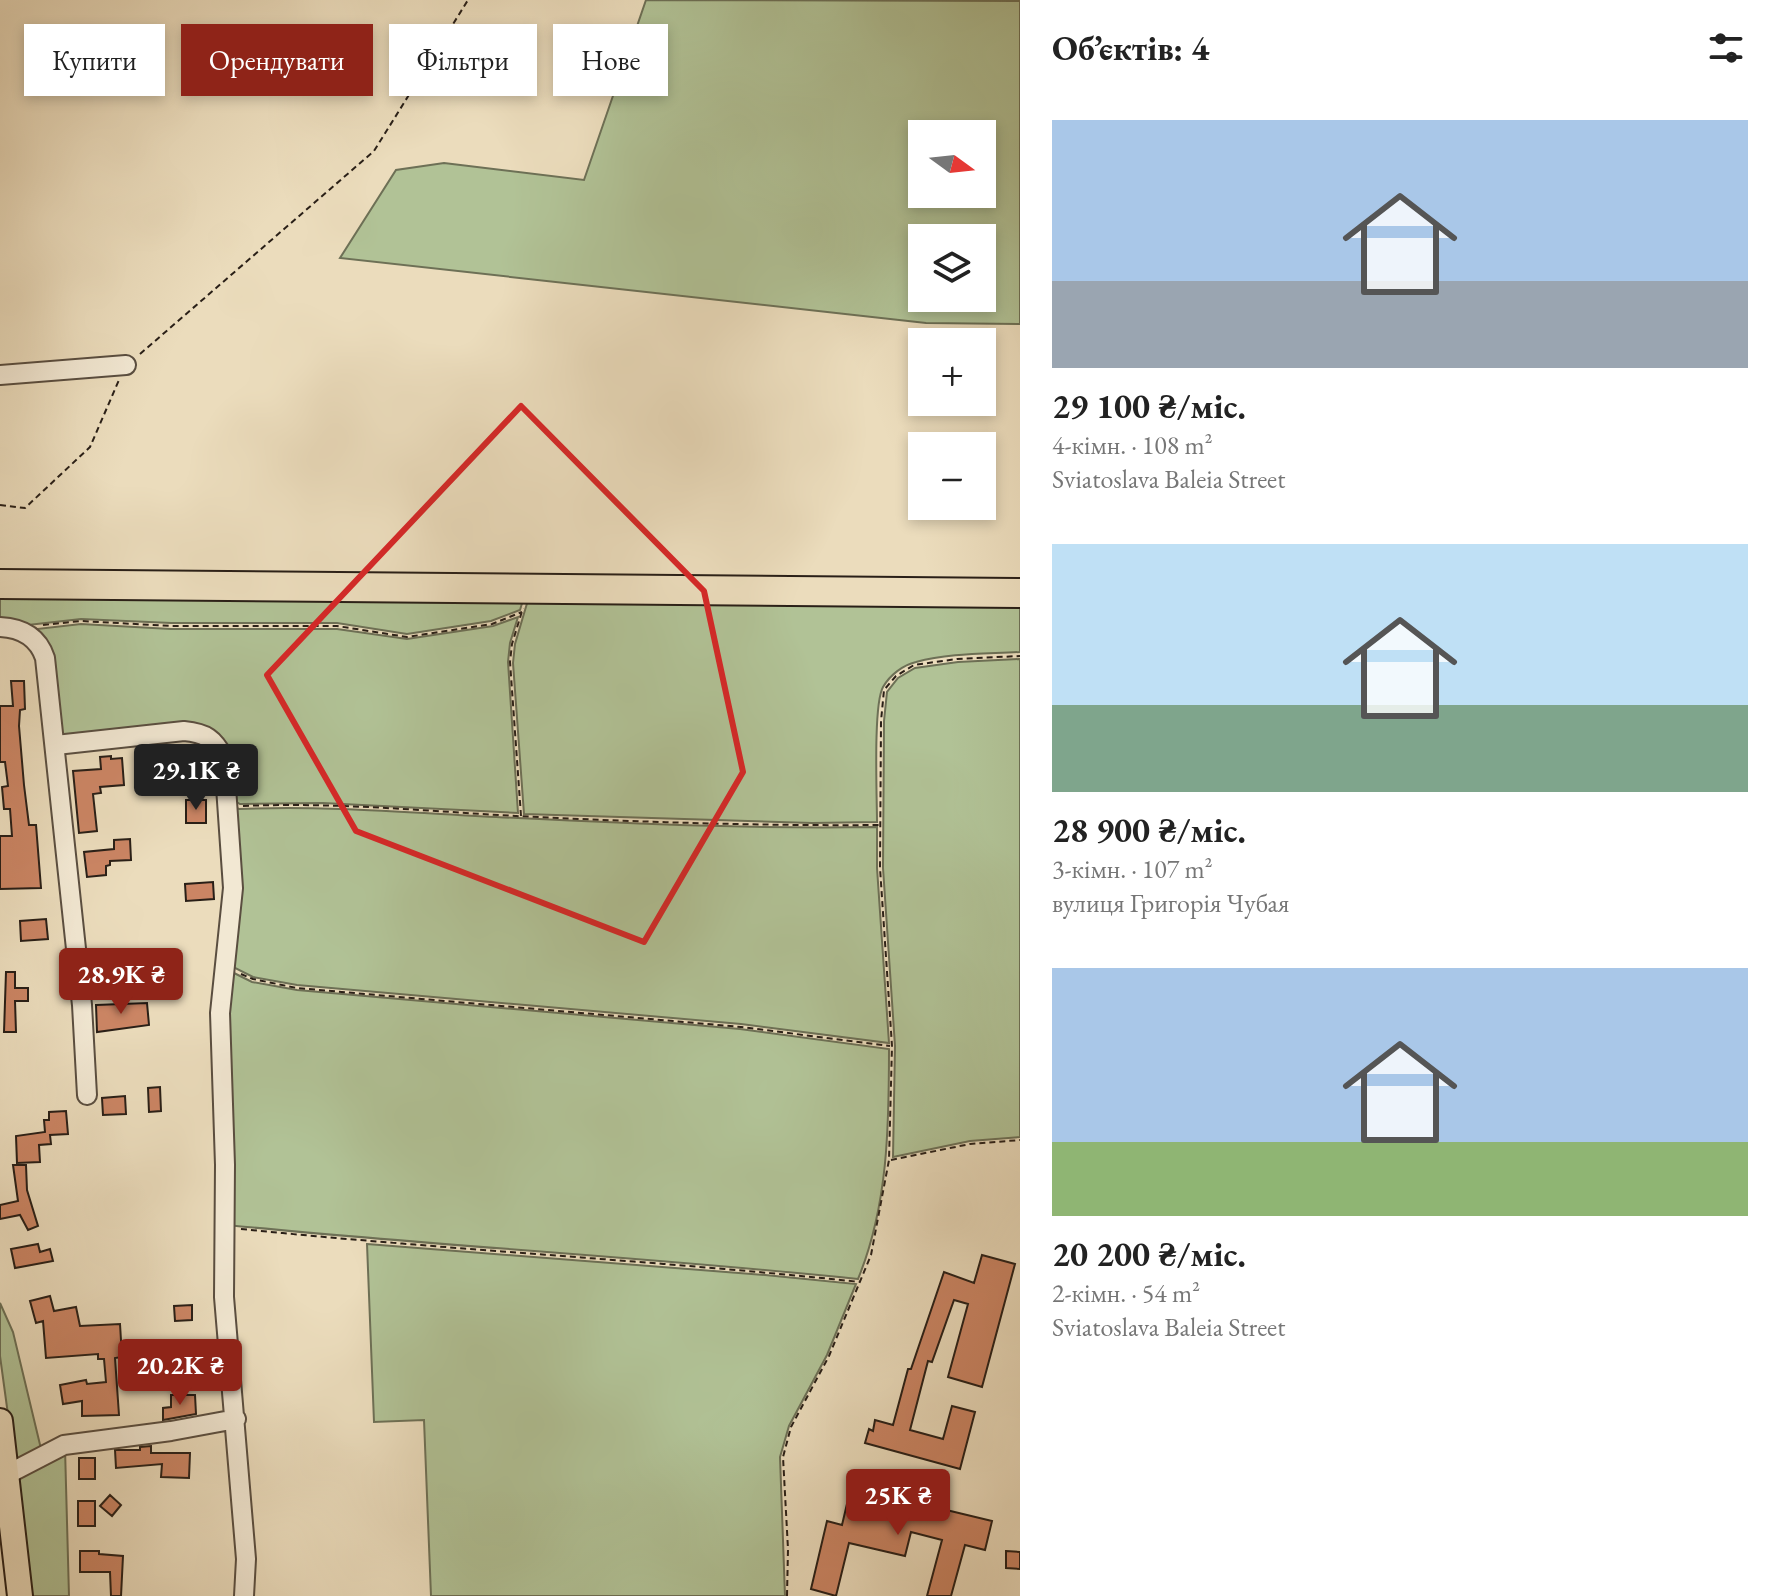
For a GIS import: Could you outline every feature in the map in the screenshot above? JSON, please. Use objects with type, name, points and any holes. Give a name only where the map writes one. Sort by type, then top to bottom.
[{"type":"highway","points":[[0,584],[526,600],[1020,593]]},
{"type":"main road","points":[[0,1421],[20,1596]]},
{"type":"street","points":[[0,375],[126,365]]},
{"type":"street","points":[[8,628],[34,639],[45,658],[82,1005],[87,1095]]},
{"type":"street","points":[[56,745],[184,731],[202,733],[215,741],[224,758],[233,888],[220,1013],[224,1297],[246,1559],[244,1596]]},
{"type":"street","points":[[4,1463],[64,1445],[236,1419]]},
{"type":"path","points":[[0,505],[25,508],[90,447],[126,365],[374,151],[468,0]]},
{"type":"path","points":[[8,628],[81,621],[171,626],[337,626],[407,637],[492,624],[526,600]]},
{"type":"path","points":[[521,816],[510,662],[512,644],[526,600]]},
{"type":"path","points":[[787,1596],[783,1457],[791,1427],[829,1356],[860,1282],[876,1233],[889,1160],[892,1046],[880,825],[884,690],[896,676],[914,665],[1020,656]]},
{"type":"path","points":[[227,800],[239,806],[323,805],[521,816],[812,826],[880,825]]},
{"type":"path","points":[[226,966],[253,979],[297,988],[741,1027],[892,1046]]},
{"type":"path","points":[[889,1160],[970,1144],[1020,1140]]},
{"type":"path","points":[[224,1227],[367,1242],[594,1258],[860,1282]]},
{"type":"highlighted area","points":[[521,406],[704,591],[743,772],[644,942],[356,831],[267,675]]},
{"type":"green space","points":[[646,0],[1020,1],[1020,324],[926,323],[340,258],[396,170],[444,163],[584,180],[613,96],[668,96],[668,24],[638,24]]},
{"type":"green space","points":[[0,595],[523,600],[520,610],[491,621],[407,634],[337,623],[171,623],[81,619],[19,626],[0,623]]},
{"type":"green space","points":[[528,600],[1020,604],[1020,652],[929,659],[906,665],[889,678],[883,687],[878,712],[877,822],[812,823],[524,814],[513,663],[515,644]]},
{"type":"green space","points":[[518,617],[508,662],[518,813],[323,803],[240,804],[230,798],[217,739],[59,742],[28,630],[81,624],[171,629],[337,629],[407,639],[493,626]]},
{"type":"green space","points":[[1020,659],[1020,1137],[970,1141],[893,1157],[895,1046],[883,868],[887,692],[898,678],[915,668]]},
{"type":"green space","points":[[230,805],[239,809],[344,809],[653,824],[877,827],[889,1043],[741,1024],[297,985],[253,977],[229,965]]},
{"type":"green space","points":[[228,970],[252,982],[297,990],[740,1029],[889,1049],[885,1166],[876,1223],[858,1279],[227,1225]]},
{"type":"green space","points":[[367,1244],[856,1284],[827,1355],[789,1426],[780,1457],[785,1596],[431,1596],[424,1420],[374,1422]]},
{"type":"green space","points":[[0,1303],[13,1332],[42,1453],[15,1466],[0,1356]]},
{"type":"green space","points":[[65,1448],[69,1596],[29,1596],[17,1473]]},
{"type":"building","points":[[11,681],[24,681],[25,709],[20,710],[19,726],[29,825],[36,825],[41,888],[0,889],[0,836],[12,836],[10,809],[4,809],[2,787],[8,786],[5,762],[0,762],[0,706],[13,706]]},
{"type":"building","points":[[111,756],[111,759],[122,758],[124,785],[100,787],[101,793],[93,794],[97,831],[79,833],[73,771],[101,769],[100,757]]},
{"type":"building","points":[[186,800],[206,800],[206,823],[186,823]]},
{"type":"building","points":[[130,839],[131,860],[110,861],[110,865],[106,866],[106,875],[87,877],[84,852],[114,849],[114,840]]},
{"type":"building","points":[[213,882],[214,899],[186,901],[185,884]]},
{"type":"building","points":[[46,919],[48,939],[21,941],[20,921]]},
{"type":"building","points":[[6,972],[15,972],[15,988],[28,988],[28,1001],[15,1001],[16,1032],[4,1032]]},
{"type":"building","points":[[147,1003],[149,1025],[97,1032],[96,1005]]},
{"type":"building","points":[[160,1087],[161,1111],[149,1112],[148,1088]]},
{"type":"building","points":[[125,1096],[126,1114],[103,1115],[102,1098]]},
{"type":"building","points":[[66,1111],[68,1134],[50,1135],[51,1144],[39,1145],[40,1162],[17,1163],[16,1136],[45,1132],[44,1120],[49,1120],[49,1112]]},
{"type":"building","points":[[13,1165],[26,1165],[27,1190],[38,1226],[28,1230],[20,1215],[0,1219],[0,1205],[18,1201]]},
{"type":"building","points":[[38,1244],[40,1252],[50,1249],[53,1261],[15,1268],[11,1249]]},
{"type":"building","points":[[982,1255],[1015,1264],[982,1387],[948,1377],[968,1304],[954,1300],[932,1362],[928,1361],[910,1430],[943,1439],[952,1406],[975,1412],[960,1469],[865,1443],[869,1429],[873,1431],[875,1420],[893,1425],[908,1369],[911,1369],[944,1272],[974,1283]]},
{"type":"building","points":[[50,1296],[54,1311],[76,1307],[80,1326],[120,1324],[122,1357],[115,1358],[119,1415],[82,1416],[82,1401],[63,1404],[60,1385],[86,1380],[87,1384],[106,1382],[104,1359],[98,1359],[98,1354],[46,1358],[43,1321],[36,1323],[30,1301]]},
{"type":"building","points":[[192,1305],[192,1320],[175,1321],[174,1306]]},
{"type":"building","points":[[171,1395],[195,1395],[196,1414],[163,1420],[163,1408],[171,1407]]},
{"type":"building","points":[[151,1446],[151,1453],[190,1453],[189,1478],[161,1477],[162,1464],[116,1468],[115,1450],[140,1450],[140,1447]]},
{"type":"building","points":[[79,1458],[95,1458],[95,1479],[79,1479]]},
{"type":"building","points":[[851,1487],[992,1521],[985,1550],[965,1545],[951,1596],[927,1596],[942,1540],[911,1532],[905,1556],[849,1543],[836,1596],[811,1589],[827,1521],[842,1525]]},
{"type":"building","points":[[110,1495],[121,1505],[112,1516],[100,1506]]},
{"type":"building","points":[[78,1501],[95,1501],[95,1526],[78,1526]]},
{"type":"building","points":[[80,1551],[123,1556],[121,1596],[111,1596],[110,1572],[80,1572]]},
{"type":"building","points":[[1006,1551],[1020,1552],[1020,1569],[1006,1568]]}]
